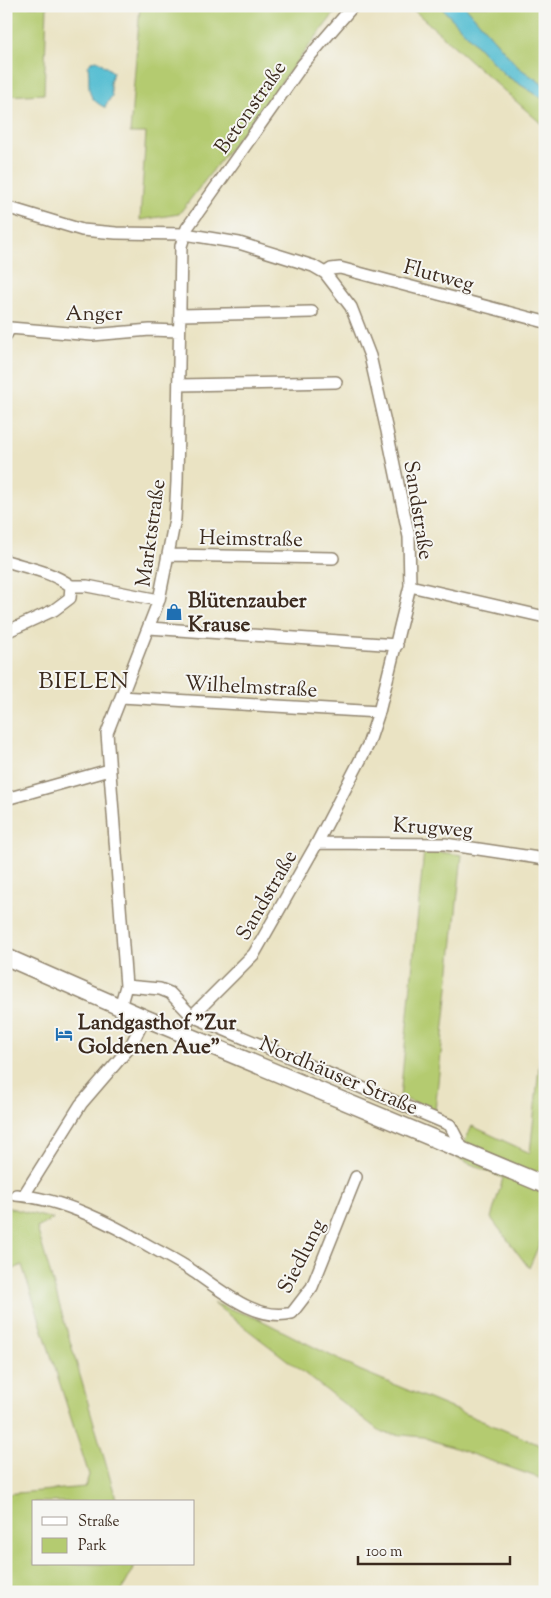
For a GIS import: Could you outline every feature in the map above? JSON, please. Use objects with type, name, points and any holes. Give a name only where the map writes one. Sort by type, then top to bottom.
[{"type":"main road","name":"Nordhäuser Straße","points":[[6,957],[145,1018],[545,1185]]},
{"type":"street","name":"Betonstraße","points":[[185,234],[304,64],[353,6]]},
{"type":"street","name":"Sandstraße","points":[[6,207],[82,230],[116,233],[185,234],[266,250],[300,260],[325,273],[351,307],[370,356],[409,537],[410,586],[397,645],[368,745],[317,843],[254,954],[192,1016],[181,1032]]},
{"type":"street","name":"Marktstraße","points":[[120,1007],[126,986],[107,734],[160,600],[170,555],[175,519],[181,246],[185,234]]},
{"type":"street","name":"Flutweg","points":[[325,273],[331,269],[340,268],[545,322]]},
{"type":"street","points":[[180,315],[312,312]]},
{"type":"street","name":"Anger","points":[[7,328],[92,335],[150,330],[179,331]]},
{"type":"street","points":[[179,385],[336,382]]},
{"type":"street","name":"Heimstraße","points":[[170,555],[332,558]]},
{"type":"street","points":[[6,561],[42,571],[61,579],[71,586],[87,586],[160,600]]},
{"type":"street","points":[[6,632],[54,610],[70,598],[71,586]]},
{"type":"street","points":[[410,586],[545,617]]},
{"type":"street","points":[[149,628],[397,645]]},
{"type":"street","name":"Wilhelmstraße","points":[[121,697],[379,712]]},
{"type":"street","points":[[6,799],[109,770]]},
{"type":"street","name":"Krugweg","points":[[317,843],[445,844],[545,859]]},
{"type":"street","points":[[126,986],[160,989],[170,993],[192,1016],[450,1125],[463,1150]]},
{"type":"street","name":"Siedlung","points":[[145,1018],[130,1047],[81,1104],[20,1195],[89,1214],[193,1271],[227,1297],[265,1314],[281,1316],[292,1313],[312,1287],[356,1177]]},
{"type":"green space","points":[[6,6],[47,6],[44,94],[6,96]]},
{"type":"green space","points":[[140,6],[340,6],[179,214],[140,220],[146,133],[130,133]]},
{"type":"green space","points":[[409,6],[440,6],[505,75],[545,100],[545,127]]},
{"type":"green space","points":[[465,6],[545,6],[545,86],[518,67]]},
{"type":"green space","points":[[424,850],[462,855],[435,1111],[400,1097]]},
{"type":"green space","points":[[545,1011],[545,1231],[529,1268],[491,1218],[503,1178],[457,1158],[472,1126],[530,1153]]},
{"type":"green space","points":[[6,1207],[53,1219],[37,1228],[116,1500],[32,1500],[32,1566],[134,1566],[121,1592],[6,1592],[6,1494],[85,1487],[89,1475],[22,1265],[6,1273]]},
{"type":"green space","points":[[213,1303],[257,1318],[359,1370],[545,1447],[545,1480],[423,1437],[382,1433]]},
{"type":"water","points":[[440,6],[465,6],[518,67],[545,86],[545,100],[505,75]]},
{"type":"water","points":[[97,60],[113,72],[110,83],[112,96],[105,106],[106,108],[94,100],[90,91],[88,66],[92,61]]},
{"type":"place","name":"Blütenzauber Krause","points":[[174,612]]},
{"type":"place","name":"Landgasthof \"Zur Goldenen Aue\"","points":[[64,1034]]},
{"type":"district","name":"BIELEN","points":[[84,680]]}]
